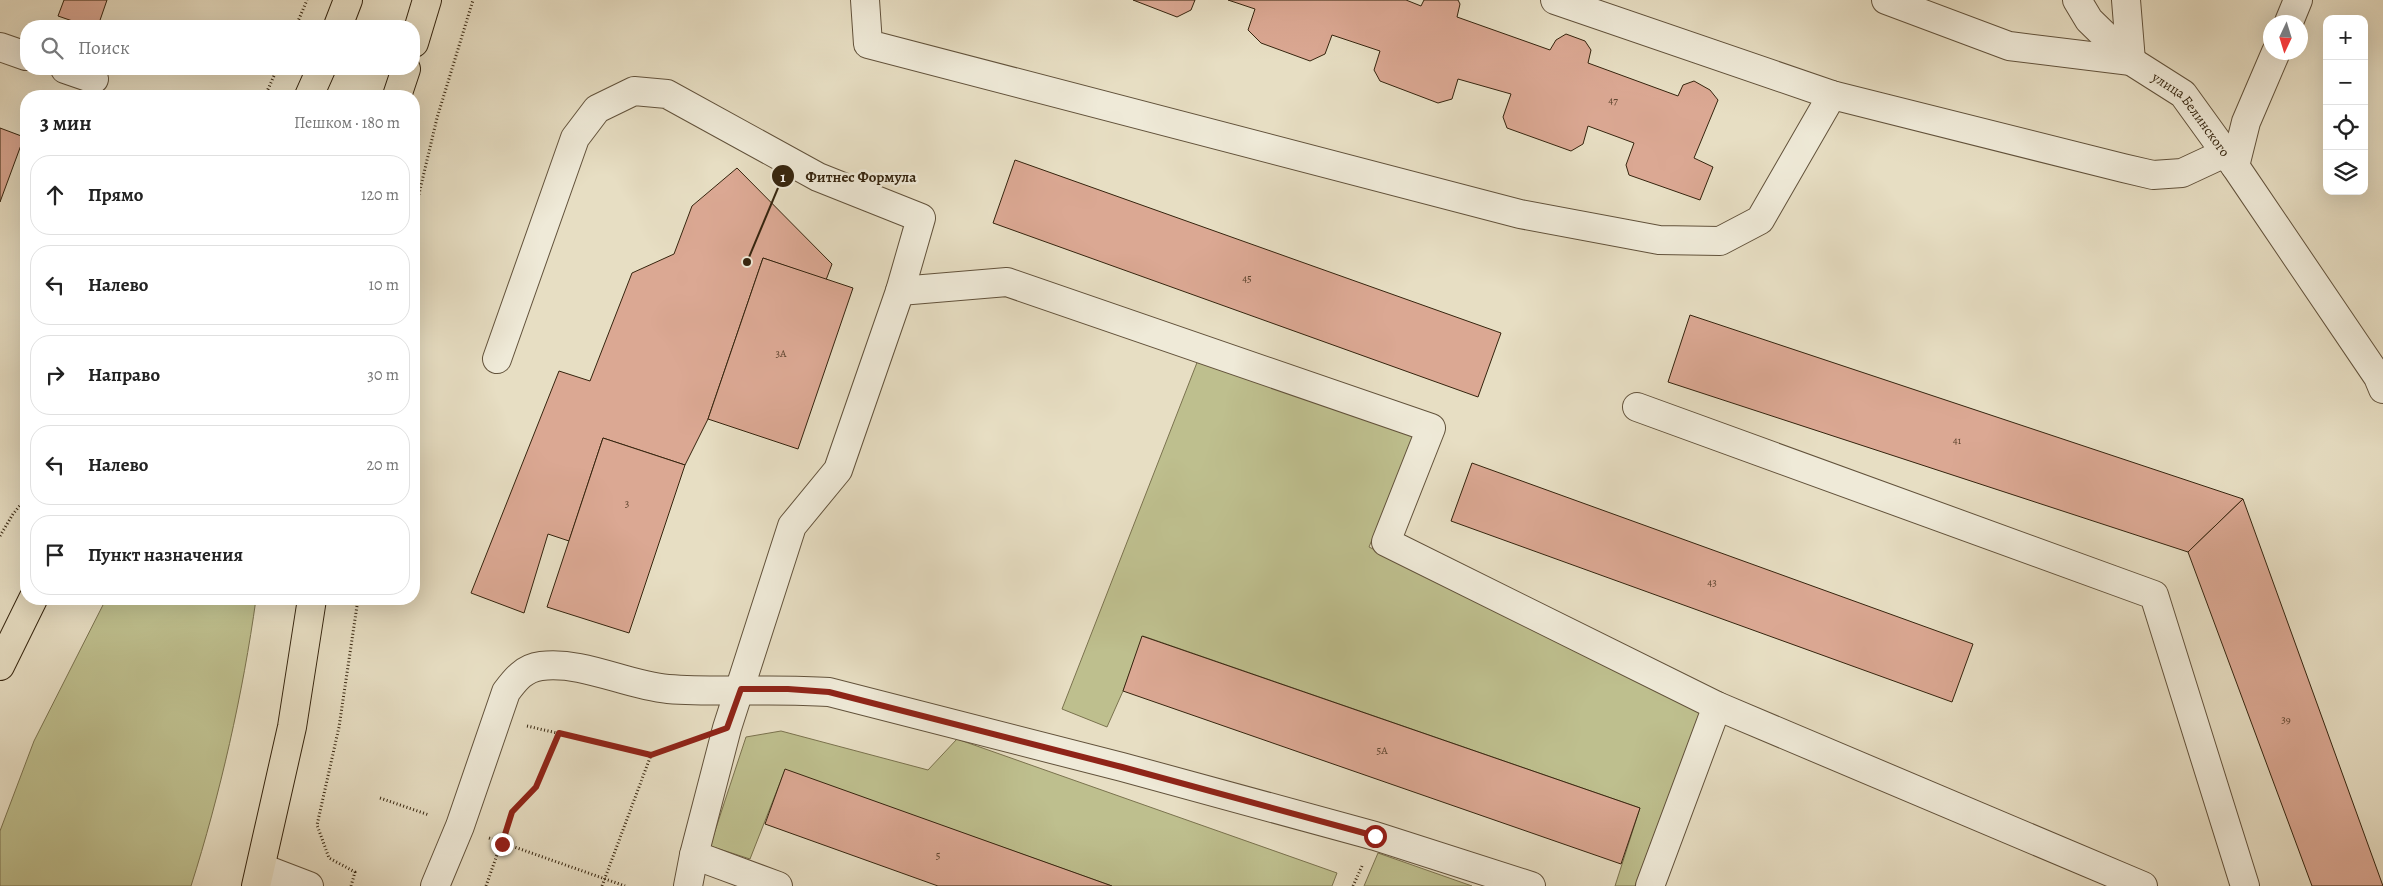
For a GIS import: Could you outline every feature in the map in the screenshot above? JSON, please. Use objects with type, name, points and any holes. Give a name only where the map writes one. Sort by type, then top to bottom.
[{"type":"main road","points":[[340,20],[348,0]]},
{"type":"main road","points":[[420,23],[427,0]]},
{"type":"main road","points":[[312,90],[318,75]]},
{"type":"main road","points":[[399,90],[404,75]]},
{"type":"main road","points":[[0,666],[30,605]]},
{"type":"main road","points":[[259,877],[292,727],[311,605]]},
{"type":"street","points":[[864,0],[868,44],[1520,214],[1659,240],[1720,241],[1760,220],[1832,95]]},
{"type":"street","points":[[1555,0],[1832,95],[2153,175],[2182,173],[2230,160],[2273,60]]},
{"type":"street","name":"улица Белинского","points":[[1886,0],[2009,46],[2130,61],[2183,94],[2378,377],[2383,388]]},
{"type":"street","points":[[2077,0],[2089,20],[2130,61]]},
{"type":"street","points":[[2126,0],[2130,61]]},
{"type":"street","points":[[2292,15],[2298,0]]},
{"type":"street","points":[[0,47],[20,54]]},
{"type":"street","points":[[82,75],[94,79]]},
{"type":"street","points":[[496,359],[575,138],[597,109],[634,91],[667,94],[818,177],[921,218],[900,291],[838,470],[792,526],[727,728],[694,855],[688,886]]},
{"type":"street","points":[[900,291],[1007,282],[1431,428],[1386,542],[1717,706],[2142,886]]},
{"type":"street","points":[[1637,407],[2154,595],[2245,886]]},
{"type":"street","points":[[435,886],[460,826],[506,692],[517,676],[538,666],[564,664],[667,689],[788,689],[829,692],[1112,765],[1366,834],[1532,886]]},
{"type":"street","points":[[1650,886],[1717,706]]},
{"type":"street","points":[[694,855],[778,886]]},
{"type":"street","points":[[259,877],[309,886]]},
{"type":"path","points":[[299,20],[307,0]]},
{"type":"path","points":[[420,190],[437,118],[473,0]]},
{"type":"path","points":[[268,90],[274,75]]},
{"type":"path","points":[[0,536],[20,505]]},
{"type":"path","points":[[350,886],[355,872],[329,858],[317,826],[339,728],[357,605]]},
{"type":"path","points":[[497,719],[651,755],[727,728]]},
{"type":"path","points":[[486,886],[512,812],[536,787],[559,733]]},
{"type":"path","points":[[602,886],[651,755]]},
{"type":"path","points":[[380,798],[460,826],[502,844],[625,886]]},
{"type":"path","points":[[1353,886],[1365,859]]},
{"type":"green space","points":[[1198,360],[1415,435],[1369,547],[1700,712],[1635,886],[1615,886],[1640,808],[1143,636],[1123,691],[1107,727],[1062,709]]},
{"type":"green space","points":[[103,605],[255,605],[230,744],[212,816],[191,886],[0,886],[0,831],[34,741]]},
{"type":"green space","points":[[781,731],[928,770],[957,739],[1337,873],[1332,886],[1112,886],[785,770],[750,859],[710,846],[746,737]]},
{"type":"green space","points":[[1378,853],[1472,886],[1364,886]]},
{"type":"building","points":[[64,0],[107,0],[100,20],[70,20],[58,16]]},
{"type":"building","points":[[1133,0],[1195,0],[1191,10],[1177,17]]},
{"type":"building","points":[[1228,0],[1406,0],[1421,6],[1424,0],[1458,0],[1460,4],[1457,17],[1550,50],[1556,40],[1566,34],[1585,41],[1591,50],[1588,63],[1678,96],[1683,85],[1694,81],[1710,90],[1718,100],[1694,158],[1713,167],[1700,200],[1629,175],[1626,165],[1634,143],[1588,126],[1583,144],[1571,151],[1507,128],[1503,117],[1511,94],[1458,79],[1452,99],[1438,103],[1380,81],[1374,70],[1380,51],[1332,35],[1325,54],[1310,61],[1261,43],[1248,30],[1255,9]]},
{"type":"building","points":[[0,128],[20,136],[20,148],[0,202]]},
{"type":"building","points":[[1015,160],[1501,333],[1478,397],[993,223]]},
{"type":"building","points":[[737,168],[832,264],[826,280],[763,258],[708,419],[685,465],[603,438],[569,541],[548,534],[524,613],[471,593],[559,371],[590,381],[632,273],[674,254],[692,206]]},
{"type":"building","points":[[763,258],[853,288],[798,449],[708,419]]},
{"type":"building","points":[[1690,315],[2243,499],[2188,552],[1668,382]]},
{"type":"building","points":[[603,438],[685,465],[629,633],[547,607]]},
{"type":"building","points":[[1472,463],[1973,644],[1952,702],[1451,521]]},
{"type":"building","points":[[2243,499],[2383,886],[2312,886],[2188,552]]},
{"type":"building","points":[[1142,636],[1640,808],[1621,864],[1123,691]]},
{"type":"building","points":[[785,769],[1112,886],[938,886],[765,824]]},
{"type":"place","name":"Фитнес Формула","points":[[747,262]]},
{"type":"route","points":[[502,844],[512,812],[536,787],[559,733],[651,755],[727,728],[741,689],[788,689],[829,692],[1122,767],[1375,836]]}]
